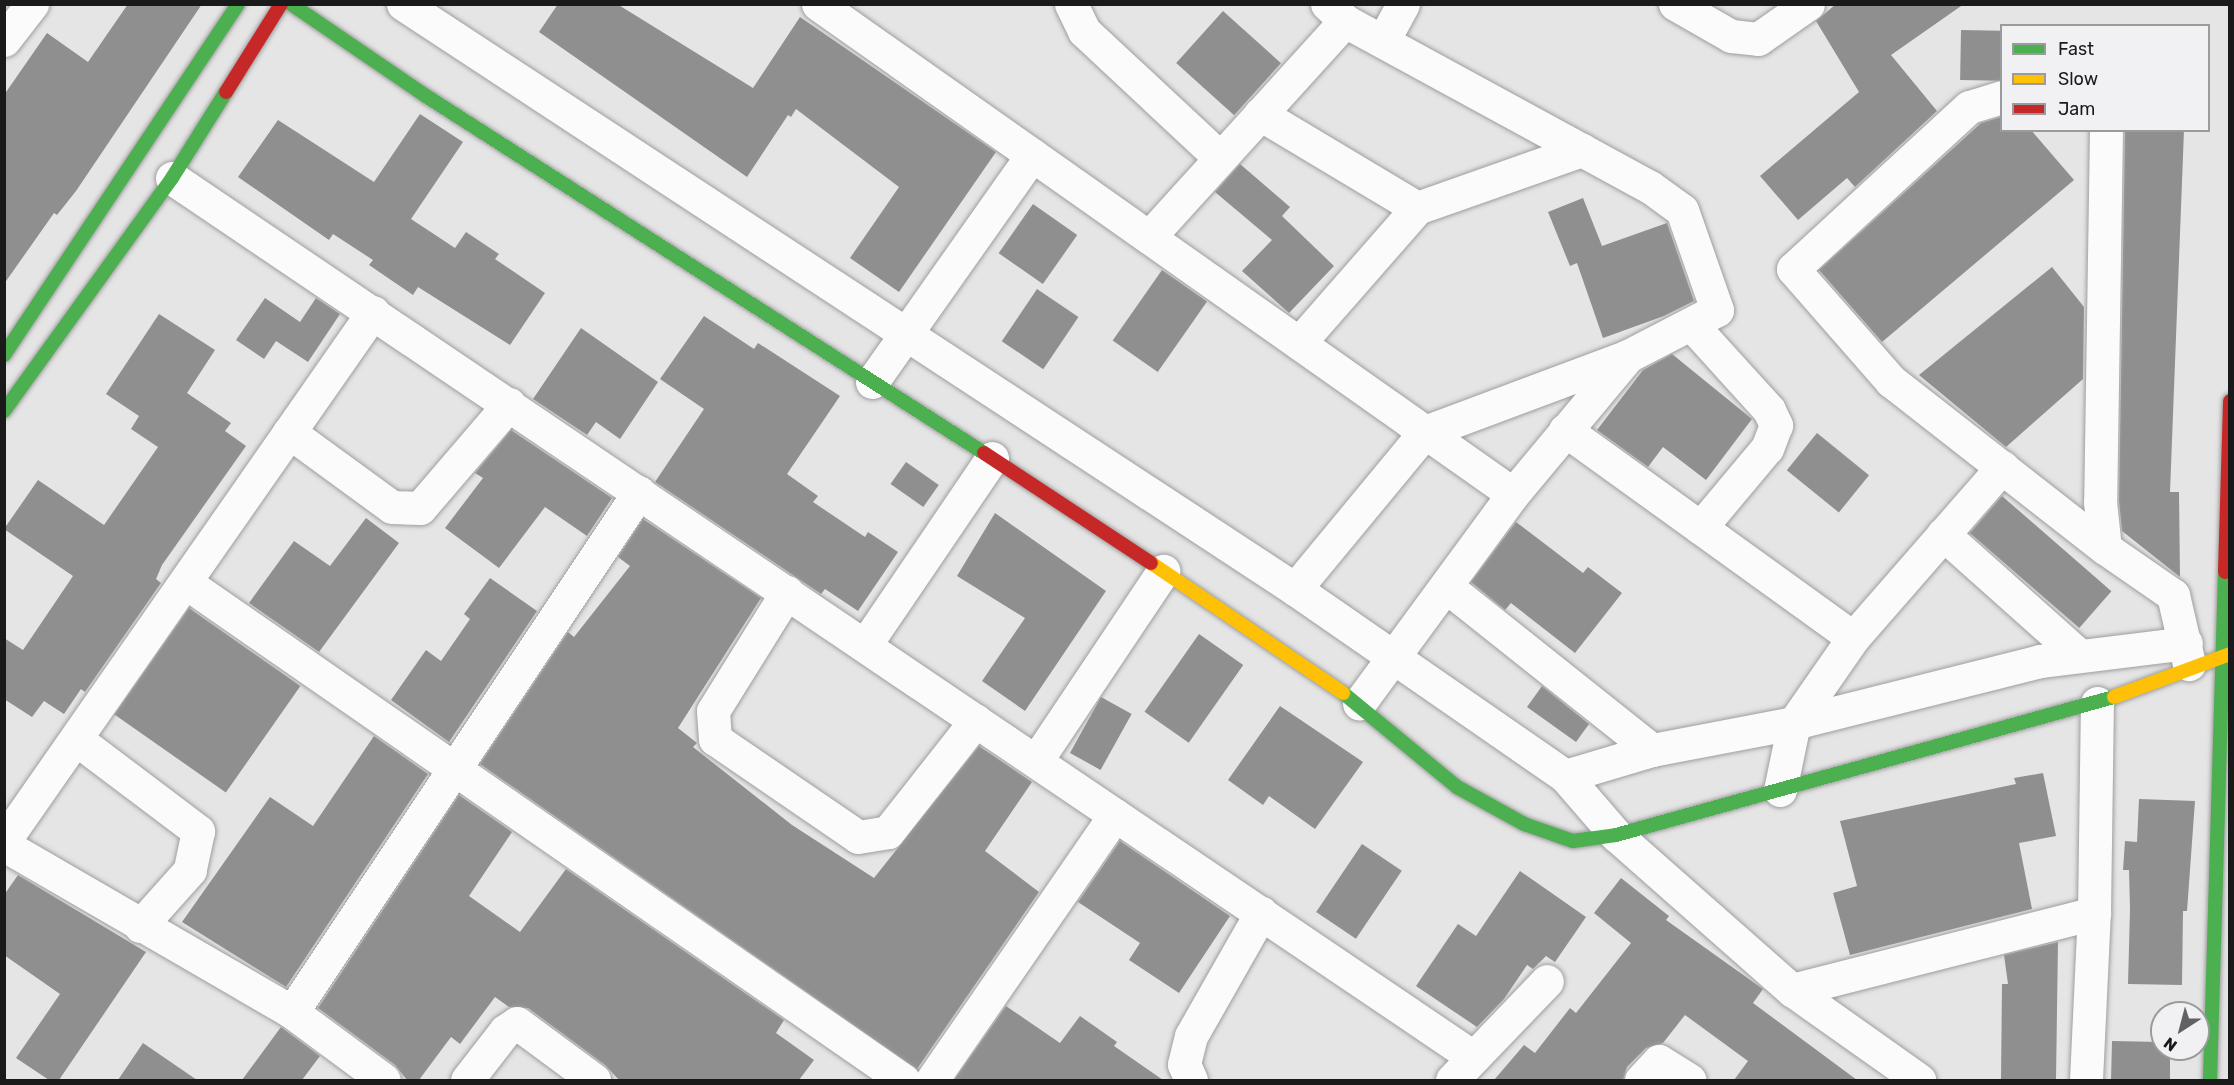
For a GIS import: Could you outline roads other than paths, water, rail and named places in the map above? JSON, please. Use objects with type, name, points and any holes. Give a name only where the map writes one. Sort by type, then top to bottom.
[{"type":"street","points":[[4,355],[238,4]]},
{"type":"street","points":[[4,411],[172,178],[281,4]]},
{"type":"street","points":[[291,4],[426,96],[992,458],[1163,571],[1359,704],[1457,787],[1524,824],[1573,841],[1616,836],[2097,703],[2188,656]]},
{"type":"street","points":[[403,4],[905,331],[1295,589],[1565,776],[1616,836],[1792,990],[1919,1080]]},
{"type":"street","points":[[818,4],[1513,494]]},
{"type":"street","points":[[1071,4],[1084,31],[1220,158]]},
{"type":"street","points":[[1383,41],[1402,4]]},
{"type":"street","points":[[1675,4],[1731,36],[1758,39],[1808,4]]},
{"type":"street","points":[[1149,237],[1260,114],[1336,13],[1650,187],[1682,210],[1717,310],[1628,356],[1425,432],[1295,589]]},
{"type":"street","points":[[2000,97],[1969,107],[1793,269],[1891,381],[2105,548],[2173,595],[2188,656]]},
{"type":"street","points":[[1260,114],[1417,208]]},
{"type":"street","points":[[2105,548],[2100,502],[2106,132]]},
{"type":"street","points":[[1299,343],[1417,208],[1582,150]]},
{"type":"street","points":[[872,382],[905,331],[1032,156]]},
{"type":"street","points":[[172,178],[1261,913],[1463,1069],[1547,981]]},
{"type":"street","points":[[373,312],[4,843],[140,926],[292,1012],[384,1080]]},
{"type":"street","points":[[1691,324],[1769,410],[1776,425],[1767,448],[1700,528]]},
{"type":"street","points":[[1359,704],[1513,494],[1628,356]]},
{"type":"street","points":[[2210,1080],[2227,654],[2229,401]]},
{"type":"street","points":[[289,432],[392,507],[420,508],[509,404]]},
{"type":"street","points":[[1565,430],[1853,638]]},
{"type":"street","points":[[864,645],[992,458]]},
{"type":"street","points":[[1780,790],[1794,723],[1853,638],[2002,467]]},
{"type":"street","points":[[292,1012],[639,492]]},
{"type":"street","points":[[1943,534],[2080,656]]},
{"type":"street","points":[[1036,761],[1163,571]]},
{"type":"street","points":[[185,582],[903,1080]]},
{"type":"street","points":[[1447,587],[1652,750]]},
{"type":"street","points":[[787,592],[713,711],[715,739],[858,837],[888,832],[976,720]]},
{"type":"street","points":[[1565,776],[1652,750],[1794,723],[2040,661],[2080,656],[2227,654]]},
{"type":"street","points":[[2086,1080],[2094,914],[2097,703]]},
{"type":"street","points":[[76,739],[198,831],[190,870],[140,926]]},
{"type":"street","points":[[932,1080],[1115,815]]},
{"type":"street","points":[[1191,1080],[1184,1064],[1191,1036],[1261,913]]},
{"type":"street","points":[[1792,990],[2094,914]]},
{"type":"street","points":[[467,1080],[505,1031],[517,1023],[594,1080]]},
{"type":"street","points":[[1641,1080],[1659,1061],[1689,1080]]}]
